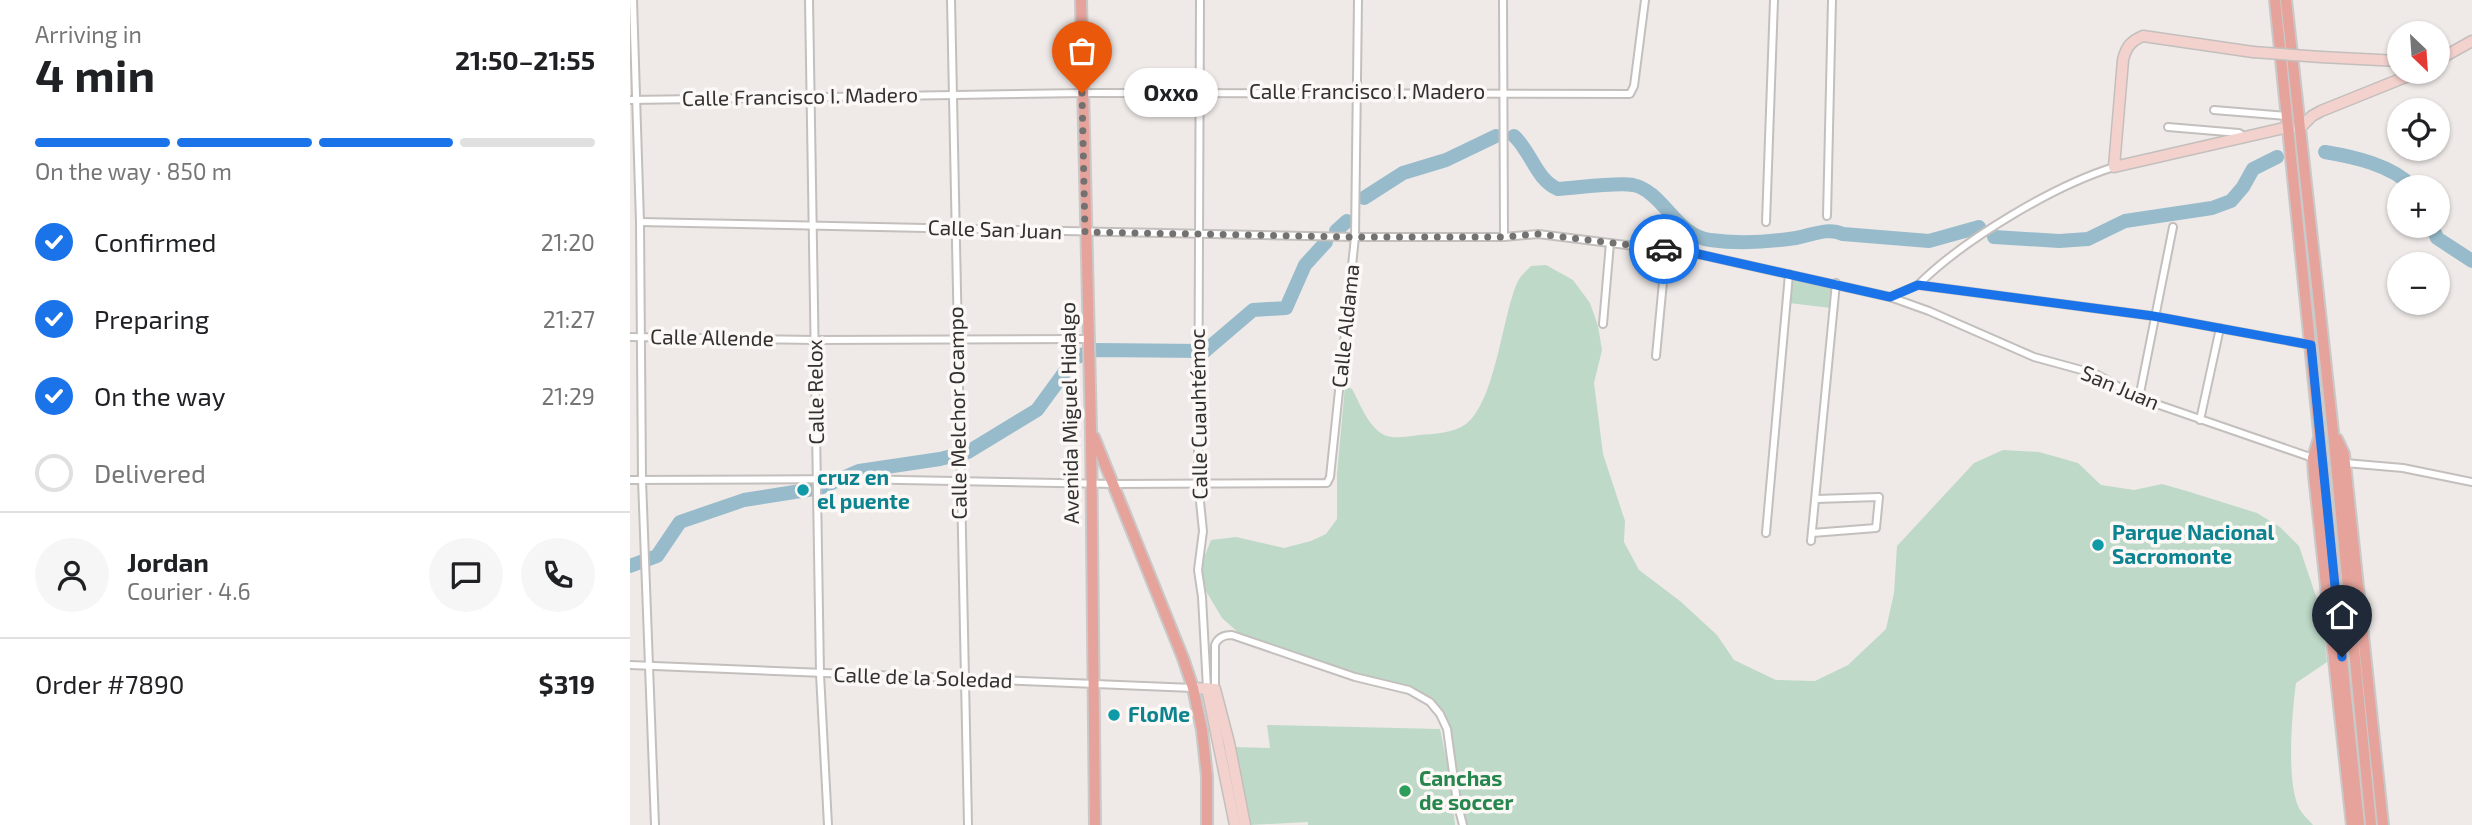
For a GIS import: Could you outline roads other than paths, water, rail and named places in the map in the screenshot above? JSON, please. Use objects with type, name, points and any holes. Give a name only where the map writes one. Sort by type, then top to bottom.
[{"type":"main road","name":"Avenida Miguel Hidalgo","points":[[1081,0],[1092,483],[1095,825]]},
{"type":"main road","points":[[2275,0],[2333,432],[2371,825]]},
{"type":"main road","points":[[2286,0],[2291,124],[2360,825]]},
{"type":"main road","points":[[1091,431],[1193,688],[1205,753],[1207,825]]},
{"type":"main road","points":[[2321,432],[2313,458],[2352,825]]},
{"type":"main road","points":[[2333,432],[2344,454],[2383,825]]},
{"type":"street","points":[[633,0],[633,100],[640,222],[642,480],[655,825]]},
{"type":"street","name":"Calle Relox","points":[[809,0],[820,674],[828,825]]},
{"type":"street","name":"Calle Melchor Ocampo","points":[[951,0],[968,825]]},
{"type":"street","name":"Calle Cuauhtémoc","points":[[1200,0],[1198,482],[1203,531],[1198,570],[1211,688],[1235,825]]},
{"type":"street","name":"Calle Aldama","points":[[1198,482],[1327,483],[1331,477],[1355,237],[1358,0]]},
{"type":"street","points":[[1503,0],[1504,237]]},
{"type":"street","name":"Calle Francisco I. Madero","points":[[633,100],[1082,93],[1632,93],[1645,0]]},
{"type":"street","points":[[1766,222],[1774,0]]},
{"type":"street","points":[[1827,216],[1832,0]]},
{"type":"street","points":[[2114,167],[2125,50],[2133,40],[2143,36],[2253,51],[2387,60]]},
{"type":"street","points":[[2450,53],[2472,41]]},
{"type":"street","points":[[1890,297],[1918,285],[1951,255],[2024,209],[2090,174],[2291,124],[2388,84]]},
{"type":"street","points":[[2214,110],[2291,124]]},
{"type":"street","points":[[2168,127],[2239,133],[2245,137]]},
{"type":"street","name":"Calle San Juan","points":[[640,222],[1355,237],[1504,237],[1538,234],[1698,254],[1890,297]]},
{"type":"street","points":[[2139,398],[2172,227]]},
{"type":"street","points":[[1603,324],[1610,243]]},
{"type":"street","points":[[1656,356],[1666,250]]},
{"type":"street","points":[[1766,533],[1788,274]]},
{"type":"street","points":[[1811,541],[1836,283]]},
{"type":"street","points":[[1918,285],[2153,316],[2311,345]]},
{"type":"street","name":"San Juan","points":[[1890,297],[1929,311],[2034,358],[2096,374],[2139,398],[2313,458]]},
{"type":"street","points":[[2200,420],[2220,328]]},
{"type":"street","name":"Calle Allende","points":[[630,337],[1087,343]]},
{"type":"street","points":[[2345,463],[2403,468],[2472,482]]},
{"type":"street","points":[[630,480],[817,483],[828,479],[1114,484],[1198,482]]},
{"type":"street","points":[[1812,533],[1876,528],[1879,497],[1816,499]]},
{"type":"street","name":"Calle Cuauhtémoc","points":[[1245,825],[1229,743],[1211,688],[1215,645],[1220,638],[1231,635],[1330,669],[1409,690],[1430,702],[1447,729],[1457,802],[1463,825]]},
{"type":"street","name":"Calle de la Soledad","points":[[630,665],[1211,688]]},
{"type":"waterway","points":[[1364,198],[1403,173],[1446,160],[1496,136]]},
{"type":"waterway","points":[[1514,136],[1550,185],[1558,189],[1633,185],[1653,196],[1688,231],[1710,240],[1764,241],[1831,231],[1929,241],[1979,227]]},
{"type":"waterway","points":[[2325,152],[2360,159],[2397,175]]},
{"type":"waterway","points":[[1994,237],[2059,241],[2088,239],[2125,221],[2212,208],[2231,201],[2253,169],[2277,157]]},
{"type":"waterway","points":[[1336,231],[1347,221]]},
{"type":"waterway","points":[[2437,238],[2472,261]]},
{"type":"waterway","points":[[630,566],[657,556],[680,522],[744,500],[820,488],[859,471],[968,452],[1037,410],[1075,358],[1093,350],[1205,351],[1253,310],[1286,308],[1305,265],[1326,242]]},
{"type":"place","name":"Oxxo","points":[[1082,93]]},
{"type":"place","name":"cruz en el puente","points":[[803,490]]},
{"type":"place","name":"Parque Nacional Sacromonte","points":[[2098,545]]},
{"type":"place","name":"FloMe","points":[[1114,715]]},
{"type":"place","name":"Canchas de soccer","points":[[1405,791]]}]
